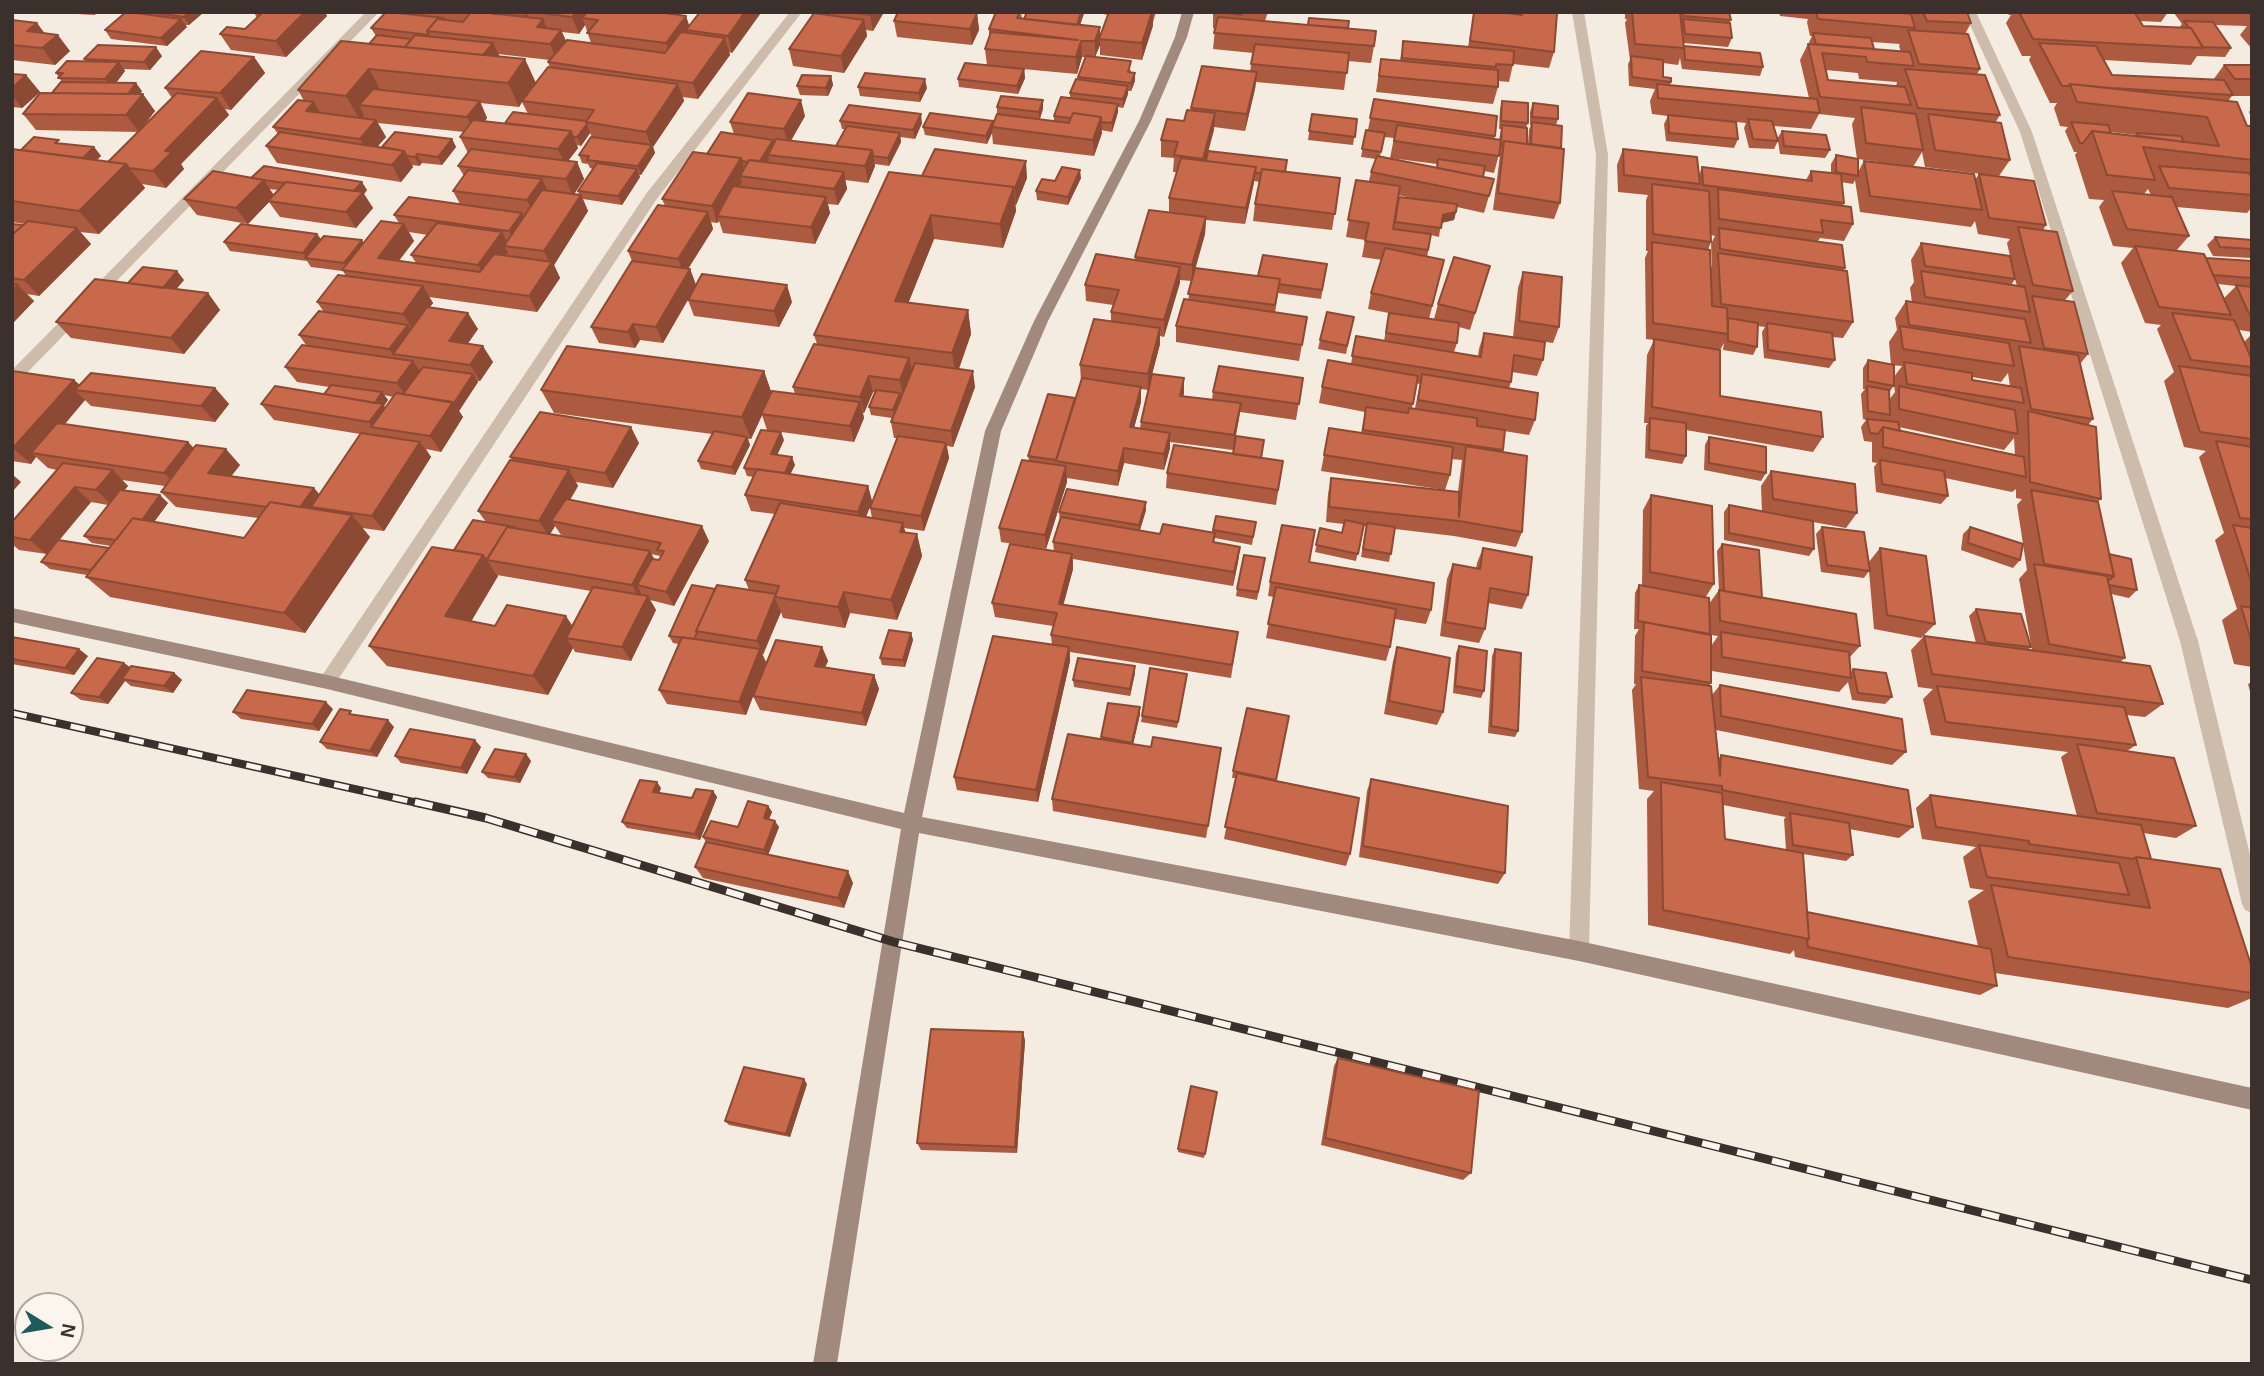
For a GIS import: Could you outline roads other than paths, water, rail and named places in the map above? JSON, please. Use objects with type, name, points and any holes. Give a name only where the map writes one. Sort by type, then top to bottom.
[{"type":"main road","points":[[825,1364],[911,823],[993,431],[1041,321],[1144,121],[1181,37],[1188,12]]},
{"type":"main road","points":[[12,615],[327,682],[911,823],[1579,951],[2252,1099]]},
{"type":"street","points":[[12,379],[373,12]]},
{"type":"street","points":[[327,682],[651,197],[796,12]]},
{"type":"street","points":[[1578,12],[1602,155],[1579,951]]},
{"type":"street","points":[[1970,12],[2026,132],[2189,641],[2252,904]]},
{"type":"railway","points":[[12,713],[422,804]]},
{"type":"railway","points":[[415,802],[486,818],[894,942],[2252,1280]]}]
